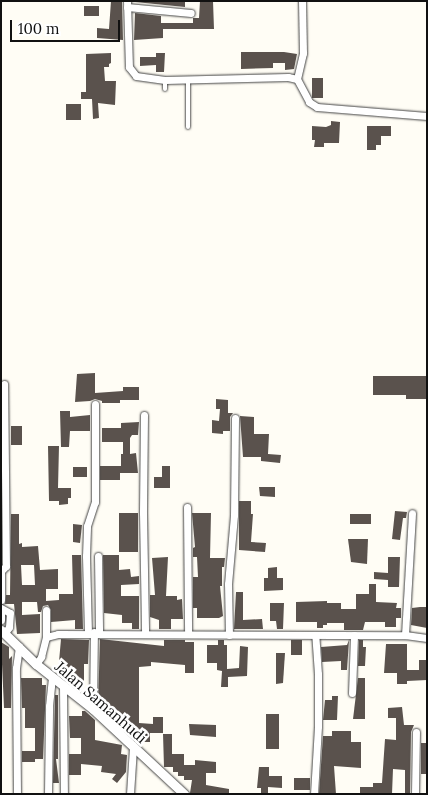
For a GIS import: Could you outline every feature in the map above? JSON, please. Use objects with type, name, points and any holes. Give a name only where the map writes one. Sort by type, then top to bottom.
[{"type":"street","points":[[302,1],[303,53],[297,79],[309,102],[317,107],[427,116]]},
{"type":"street","points":[[191,13],[127,4],[130,70],[143,79],[288,77],[297,79]]},
{"type":"street","points":[[1,600],[1,571],[6,566],[4,384]]},
{"type":"street","points":[[94,632],[86,556],[87,526],[95,502],[95,404]]},
{"type":"street","points":[[144,416],[142,513],[144,633]]},
{"type":"street","points":[[229,634],[228,584],[234,515],[235,418]]},
{"type":"street","points":[[187,507],[188,634]]},
{"type":"street","points":[[404,635],[412,513]]},
{"type":"street","points":[[92,709],[98,556]]},
{"type":"street","points":[[1,620],[1,609],[10,614],[9,627],[3,632]]},
{"type":"street","points":[[36,664],[41,657],[46,637],[46,610]]},
{"type":"street","name":"Jalan Samanhudi","points":[[3,632],[36,664],[92,709],[183,794]]},
{"type":"street","points":[[46,637],[52,634],[94,632],[404,635],[427,638]]},
{"type":"street","points":[[314,635],[318,674],[318,726],[314,794]]},
{"type":"street","points":[[352,693],[354,635]]},
{"type":"street","points":[[17,794],[16,668],[19,646]]},
{"type":"street","points":[[48,794],[48,706],[52,676]]},
{"type":"street","points":[[63,686],[64,794]]},
{"type":"street","points":[[415,794],[416,732]]},
{"type":"street","points":[[130,794],[133,748]]},
{"type":"lane","points":[[188,79],[188,127]]},
{"type":"lane","points":[[165,80],[165,89]]},
{"type":"building","points":[[111,1],[122,1],[123,40],[97,38],[97,28],[109,29]]},
{"type":"building","points":[[185,1],[185,7],[135,2]]},
{"type":"building","points":[[200,1],[213,1],[214,29],[163,29],[163,38],[134,40],[135,13],[161,16],[161,23],[193,23],[193,18],[199,18]]},
{"type":"building","points":[[84,6],[99,6],[99,16],[84,16]]},
{"type":"building","points":[[241,52],[284,52],[297,54],[294,69],[285,70],[285,63],[273,63],[273,68],[241,69]]},
{"type":"building","points":[[111,53],[109,67],[104,67],[105,81],[116,81],[115,105],[98,103],[99,118],[93,119],[92,99],[81,99],[81,92],[86,92],[86,54]]},
{"type":"building","points":[[156,53],[165,53],[164,72],[156,72],[156,65],[140,66],[140,57],[156,57]]},
{"type":"building","points":[[312,78],[323,78],[323,98],[312,98]]},
{"type":"building","points":[[66,104],[81,104],[81,120],[66,120]]},
{"type":"building","points":[[331,121],[340,122],[339,143],[324,143],[324,147],[314,147],[315,140],[312,140],[312,126],[326,127],[331,125]]},
{"type":"building","points":[[367,126],[391,126],[391,136],[381,136],[381,145],[376,145],[376,150],[367,150]]},
{"type":"building","points":[[95,373],[95,393],[123,391],[123,387],[139,387],[139,400],[120,400],[120,403],[102,403],[102,401],[95,399],[75,402],[77,374]]},
{"type":"building","points":[[373,376],[427,376],[426,399],[406,399],[406,395],[373,395]]},
{"type":"building","points":[[216,399],[228,400],[228,413],[233,413],[230,417],[230,431],[223,431],[223,434],[212,433],[212,420],[219,421],[220,409],[216,409]]},
{"type":"building","points":[[60,411],[70,411],[70,417],[90,415],[90,431],[70,431],[69,447],[61,447]]},
{"type":"building","points":[[240,416],[254,417],[254,434],[269,434],[268,454],[281,455],[280,463],[261,461],[261,457],[243,457]]},
{"type":"building","points":[[139,422],[138,435],[132,435],[130,438],[130,454],[136,453],[138,473],[120,473],[120,480],[100,480],[100,466],[121,466],[121,454],[123,454],[123,442],[102,442],[102,428],[121,428],[121,423]]},
{"type":"building","points":[[11,426],[22,426],[22,445],[11,445]]},
{"type":"building","points":[[48,446],[59,446],[58,488],[71,488],[71,498],[68,498],[68,504],[59,505],[59,501],[49,501]]},
{"type":"building","points":[[162,466],[170,466],[170,488],[154,488],[154,477],[162,477]]},
{"type":"building","points":[[73,467],[87,467],[87,477],[73,477]]},
{"type":"building","points":[[259,487],[275,487],[275,497],[260,496]]},
{"type":"building","points":[[239,501],[251,501],[251,514],[253,514],[251,542],[266,543],[265,552],[239,550]]},
{"type":"building","points":[[395,511],[407,512],[406,518],[403,518],[400,540],[392,539]]},
{"type":"building","points":[[119,513],[138,513],[138,552],[119,552]]},
{"type":"building","points":[[192,513],[211,513],[210,558],[225,558],[224,567],[222,567],[222,586],[220,586],[223,616],[219,618],[197,618],[197,608],[193,608],[193,577],[198,577],[197,557],[193,557],[193,548],[195,547]]},
{"type":"building","points":[[11,514],[19,514],[19,544],[22,543],[22,547],[38,546],[40,570],[58,569],[58,589],[46,589],[46,601],[59,600],[59,594],[73,594],[72,555],[81,555],[83,629],[75,629],[75,620],[51,622],[51,610],[48,605],[43,606],[41,612],[38,612],[37,602],[22,602],[22,615],[40,614],[40,633],[17,634],[14,604],[5,604],[6,595],[10,595]],"holes":[[[21,565],[34,565],[35,585],[22,585]]]},
{"type":"building","points":[[350,514],[371,514],[371,524],[350,524]]},
{"type":"building","points":[[73,524],[82,525],[80,543],[73,542]]},
{"type":"building","points":[[348,539],[368,539],[367,564],[351,562]]},
{"type":"building","points":[[103,555],[119,555],[119,570],[130,569],[131,577],[139,576],[139,584],[121,585],[121,596],[139,596],[139,629],[132,629],[132,623],[122,623],[122,615],[104,613]]},
{"type":"building","points":[[168,557],[166,596],[177,596],[177,600],[182,599],[183,619],[171,619],[171,629],[159,629],[159,620],[150,617],[150,595],[155,595],[152,558]]},
{"type":"building","points":[[388,557],[400,557],[399,587],[388,587],[388,580],[374,579],[374,572],[388,573]]},
{"type":"building","points":[[277,567],[277,578],[283,578],[283,590],[264,591],[264,578],[268,578],[268,568]]},
{"type":"building","points":[[369,584],[376,584],[376,602],[397,603],[396,608],[401,608],[401,618],[396,618],[396,627],[385,627],[385,622],[365,622],[363,630],[344,630],[344,623],[327,623],[327,625],[323,625],[323,628],[317,628],[317,622],[296,622],[296,602],[327,601],[327,603],[341,603],[341,609],[356,609],[356,594],[369,594]]},
{"type":"building","points":[[236,592],[243,592],[243,620],[262,619],[263,629],[234,629]]},
{"type":"building","points":[[270,603],[284,603],[283,629],[277,629],[276,621],[270,621]]},
{"type":"building","points":[[427,607],[427,628],[411,625],[412,608]]},
{"type":"building","points":[[61,639],[89,640],[88,664],[84,664],[84,686],[74,686],[74,678],[63,677],[64,673],[58,673]]},
{"type":"building","points":[[100,639],[164,646],[164,640],[194,642],[194,673],[185,673],[185,665],[151,662],[151,666],[139,667],[139,723],[153,724],[153,717],[163,717],[163,733],[150,733],[150,742],[138,742],[136,734],[132,734],[132,724],[126,731],[98,705]]},
{"type":"building","points":[[218,640],[224,640],[224,645],[227,645],[227,669],[239,668],[240,646],[248,647],[247,676],[228,677],[228,687],[221,687],[222,671],[217,670],[217,663],[207,663],[207,645],[218,645]]},
{"type":"building","points":[[291,640],[302,640],[302,655],[291,655]]},
{"type":"building","points":[[349,640],[347,670],[341,670],[341,661],[322,662],[321,647],[347,645]]},
{"type":"building","points":[[359,640],[363,640],[363,647],[366,647],[365,666],[358,666]]},
{"type":"building","points":[[1,642],[9,647],[9,659],[12,656],[11,708],[4,708]]},
{"type":"building","points":[[386,644],[407,644],[407,670],[419,670],[419,660],[427,660],[427,680],[407,681],[407,684],[397,684],[397,673],[384,673]]},
{"type":"building","points":[[276,653],[285,653],[283,683],[276,684]]},
{"type":"building","points":[[21,678],[42,678],[42,685],[46,685],[43,759],[35,759],[35,762],[22,762],[22,751],[35,751],[35,728],[25,728],[25,708],[22,708]]},
{"type":"building","points":[[358,678],[365,678],[365,719],[353,719]]},
{"type":"building","points":[[55,695],[58,695],[58,759],[56,759],[59,783],[53,783]]},
{"type":"building","points":[[332,696],[338,696],[337,720],[323,720],[325,700],[332,700]]},
{"type":"building","points":[[402,707],[404,725],[414,725],[411,732],[410,794],[405,794],[405,770],[393,769],[392,794],[360,794],[360,787],[373,787],[373,783],[382,783],[385,739],[396,740],[396,718],[388,718],[388,708]]},
{"type":"building","points":[[82,711],[85,711],[95,720],[95,740],[122,745],[121,754],[127,755],[126,772],[117,783],[112,779],[116,774],[101,772],[102,766],[81,764],[81,775],[69,775],[69,754],[81,754],[81,738],[70,738],[69,716],[82,716]]},
{"type":"building","points":[[266,714],[279,714],[279,749],[266,749]]},
{"type":"building","points":[[189,724],[216,725],[216,737],[190,735]]},
{"type":"building","points":[[332,731],[351,731],[351,742],[361,742],[361,768],[334,766],[336,794],[319,794],[323,736],[332,736]]},
{"type":"building","points":[[163,734],[172,734],[172,754],[184,754],[184,765],[195,765],[195,760],[216,762],[216,773],[206,773],[206,785],[229,789],[229,794],[190,793],[192,780],[184,780],[184,776],[178,776],[178,772],[173,772],[173,767],[164,767]]},
{"type":"building","points":[[421,743],[426,743],[426,774],[421,774]]},
{"type":"building","points":[[259,767],[269,767],[269,776],[282,776],[282,788],[268,787],[268,794],[261,794],[261,788],[257,788]]},
{"type":"building","points":[[294,778],[310,778],[310,790],[294,790]]}]
